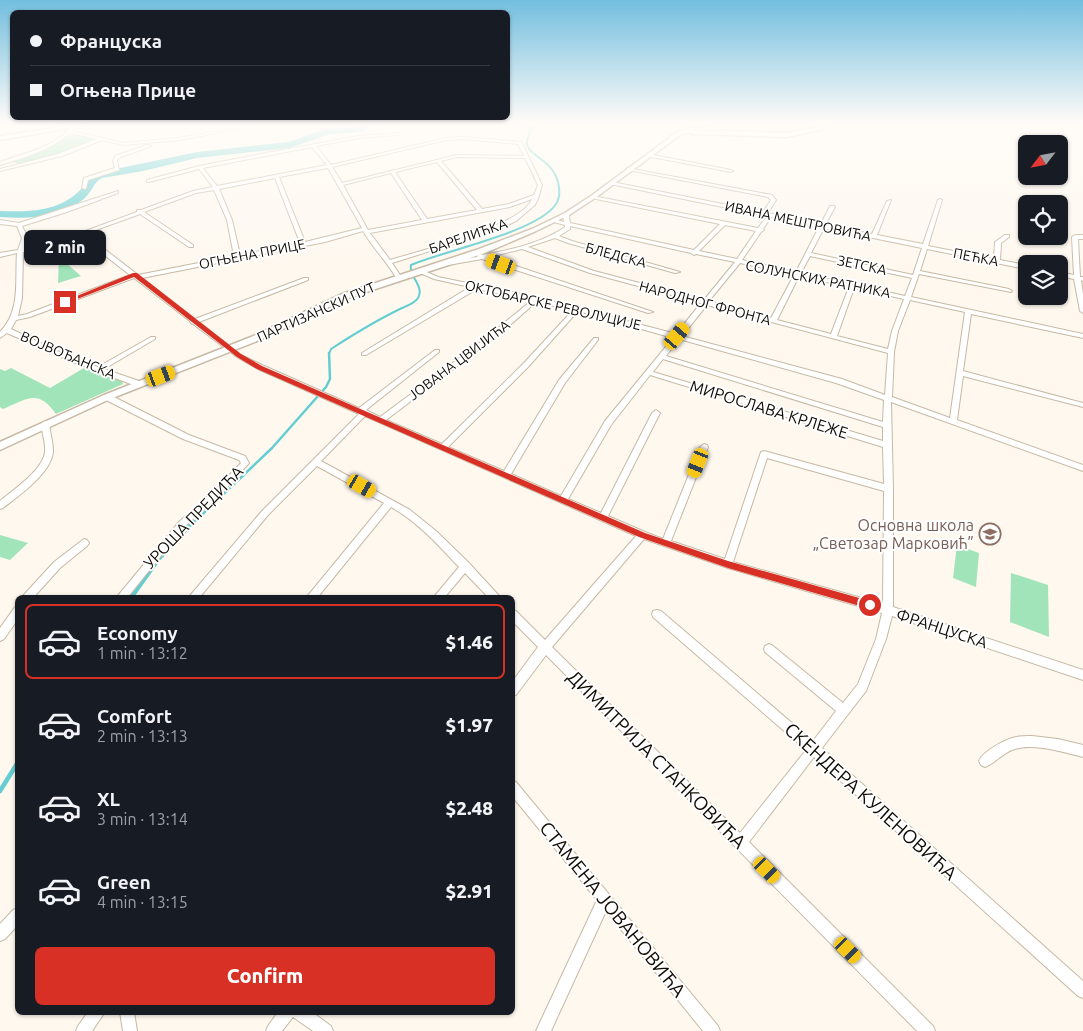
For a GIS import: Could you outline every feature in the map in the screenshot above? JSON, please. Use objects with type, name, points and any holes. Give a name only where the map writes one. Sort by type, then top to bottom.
[{"type":"main road","name":"ПАРТИЗАНСКИ ПУТ","points":[[0,446],[108,397],[230,349],[345,296],[496,246],[553,221],[566,215],[593,197],[626,171]]},
{"type":"street","points":[[84,188],[86,179],[109,171]]},
{"type":"street","points":[[150,181],[185,171]]},
{"type":"street","points":[[202,171],[216,187],[230,215],[237,257]]},
{"type":"street","points":[[0,255],[20,252],[81,234],[139,211],[216,187],[303,171]]},
{"type":"street","points":[[334,171],[376,247],[390,262],[400,277]]},
{"type":"street","points":[[342,184],[392,171]]},
{"type":"street","points":[[392,171],[425,220]]},
{"type":"street","points":[[447,171],[480,210]]},
{"type":"street","points":[[534,171],[540,184],[537,196]]},
{"type":"street","points":[[563,500],[608,423],[737,263],[760,230],[774,198],[640,171]]},
{"type":"street","points":[[276,176],[303,244]]},
{"type":"street","name":"ИВАНА МЕШТРОВИЋА","points":[[612,183],[925,247]]},
{"type":"street","points":[[0,222],[19,225],[65,211],[116,192]]},
{"type":"street","name":"ОГЊЕНА ПРИЦЕ","points":[[15,318],[28,316],[137,276],[367,230],[510,204],[537,196]]},
{"type":"street","name":"БАРЕЛИЋКА","points":[[390,262],[501,227],[526,212],[537,196]]},
{"type":"street","points":[[593,197],[760,230]]},
{"type":"street","points":[[740,843],[862,687],[872,666],[888,610],[889,489],[887,397],[894,331],[916,274],[940,200]]},
{"type":"street","points":[[874,237],[888,201]]},
{"type":"street","points":[[510,204],[522,208],[526,212]]},
{"type":"street","points":[[773,321],[832,207]]},
{"type":"street","points":[[139,211],[191,246]]},
{"type":"street","points":[[566,215],[568,224]]},
{"type":"street","name":"СОЛУНСКИХ РАТНИКА","points":[[553,221],[737,263],[906,297],[1083,336]]},
{"type":"street","name":"ПАРТИЗАНСКИ ПУТ","points":[[440,264],[521,247],[555,236],[566,230],[568,224]]},
{"type":"street","points":[[694,253],[723,224]]},
{"type":"street","name":"ВОЈВОЂАНСКА","points":[[19,225],[25,238],[20,252],[18,310],[7,330],[41,347],[139,384]]},
{"type":"street","points":[[81,234],[230,349]]},
{"type":"street","name":"БЛЕДСКА","points":[[555,236],[570,242],[677,272]]},
{"type":"street","points":[[997,261],[998,242],[1007,236]]},
{"type":"street","points":[[1083,237],[1074,238],[1083,307]]},
{"type":"street","name":"НАРОДНОГ ФРОНТА","points":[[521,247],[557,262],[891,352]]},
{"type":"street","name":"ПЕЋКА","points":[[925,247],[1018,265]]},
{"type":"street","name":"ЗЕТСКА","points":[[809,254],[1009,291]]},
{"type":"street","points":[[479,256],[650,312]]},
{"type":"street","name":"ОКТОБАРСКЕ РЕВОЛУЦИЈЕ","points":[[417,272],[436,278],[577,309],[887,397]]},
{"type":"street","points":[[193,322],[306,279]]},
{"type":"street","points":[[364,354],[477,286]]},
{"type":"street","points":[[834,336],[852,286]]},
{"type":"street","name":"ЈОВАНА ЦВИЈИЋА","points":[[381,420],[499,331],[536,299]]},
{"type":"street","points":[[443,447],[526,364],[577,309]]},
{"type":"street","points":[[953,420],[961,374],[968,311]]},
{"type":"street","points":[[0,336],[7,330]]},
{"type":"street","points":[[99,369],[153,338]]},
{"type":"street","points":[[506,475],[562,382],[596,339]]},
{"type":"street","name":"ФРАНЦУСКА","points":[[230,349],[249,362],[642,535],[728,564],[888,610],[1083,675]]},
{"type":"street","name":"ЈОВАНА ЦВИЈИЋА","points":[[196,595],[265,512],[362,412],[437,351]]},
{"type":"street","points":[[662,357],[888,426]]},
{"type":"street","name":"МИРОСЛАВА КРЛЕЖЕ","points":[[650,373],[888,445]]},
{"type":"street","points":[[961,374],[1083,405]]},
{"type":"street","name":"УРОША ПРЕДИЋА","points":[[108,397],[186,437],[242,458],[245,463],[222,488],[176,531],[123,595]]},
{"type":"street","points":[[887,397],[1083,468]]},
{"type":"street","points":[[603,518],[656,413]]},
{"type":"street","points":[[0,506],[23,487],[47,460],[49,452],[45,424]]},
{"type":"street","points":[[666,543],[704,447]]},
{"type":"street","points":[[728,564],[764,454],[889,489]]},
{"type":"street","points":[[316,461],[407,512],[466,566],[493,595]]},
{"type":"street","points":[[313,595],[390,502]]},
{"type":"street","points":[[515,687],[546,647],[642,535]]},
{"type":"street","points":[[29,595],[57,565],[84,543]]},
{"type":"street","points":[[441,595],[466,566]]},
{"type":"street","points":[[0,636],[15,614]]},
{"type":"street","name":"СКЕНДЕРА КУЛЕНОВИЋА","points":[[657,614],[814,749],[1083,991]]},
{"type":"street","name":"ДИМИТРИЈА СТАНКОВИЋА","points":[[515,617],[928,1031]]},
{"type":"street","points":[[769,649],[844,710]]},
{"type":"street","points":[[986,761],[1003,748],[1015,743],[1031,742],[1083,751]]},
{"type":"street","name":"СТАМЕНА ЈОВАНОВИЋА","points":[[515,790],[713,1031]]},
{"type":"street","points":[[543,1031],[604,898]]},
{"type":"street","points":[[0,934],[15,918]]},
{"type":"street","points":[[83,1031],[96,1015]]},
{"type":"street","points":[[127,1015],[130,1031]]},
{"type":"street","points":[[273,1031],[286,1015]]},
{"type":"street","points":[[302,1015],[326,1031]]},
{"type":"green space","points":[[59,257],[81,276],[58,283]]},
{"type":"green space","points":[[11,368],[50,388],[84,368],[122,381],[123,384],[56,414],[50,406],[38,398],[26,399],[3,409],[0,407],[0,369],[5,371]]},
{"type":"green space","points":[[0,535],[28,543],[10,560],[0,557]]},
{"type":"green space","points":[[957,545],[979,553],[976,587],[953,578]]},
{"type":"green space","points":[[1011,573],[1048,585],[1049,637],[1010,622]]},
{"type":"waterway","points":[[0,214],[21,215],[61,208],[79,197],[96,177],[124,171]]},
{"type":"waterway","points":[[329,354],[331,349],[348,338],[417,300],[420,294],[411,265],[511,232],[546,214],[556,204],[559,194],[558,182],[552,171]]},
{"type":"waterway","points":[[192,524],[272,448],[326,387],[330,379],[329,354]]},
{"type":"waterway","points":[[133,595],[158,560],[193,522]]},
{"type":"waterway","points":[[0,791],[15,767]]},
{"type":"place","name":"Основна школа „Светозар Марковић”","points":[[990,534]]},
{"type":"route","points":[[65,302],[135,274],[193,322],[239,356],[260,367],[642,535],[728,564],[870,605]]}]
